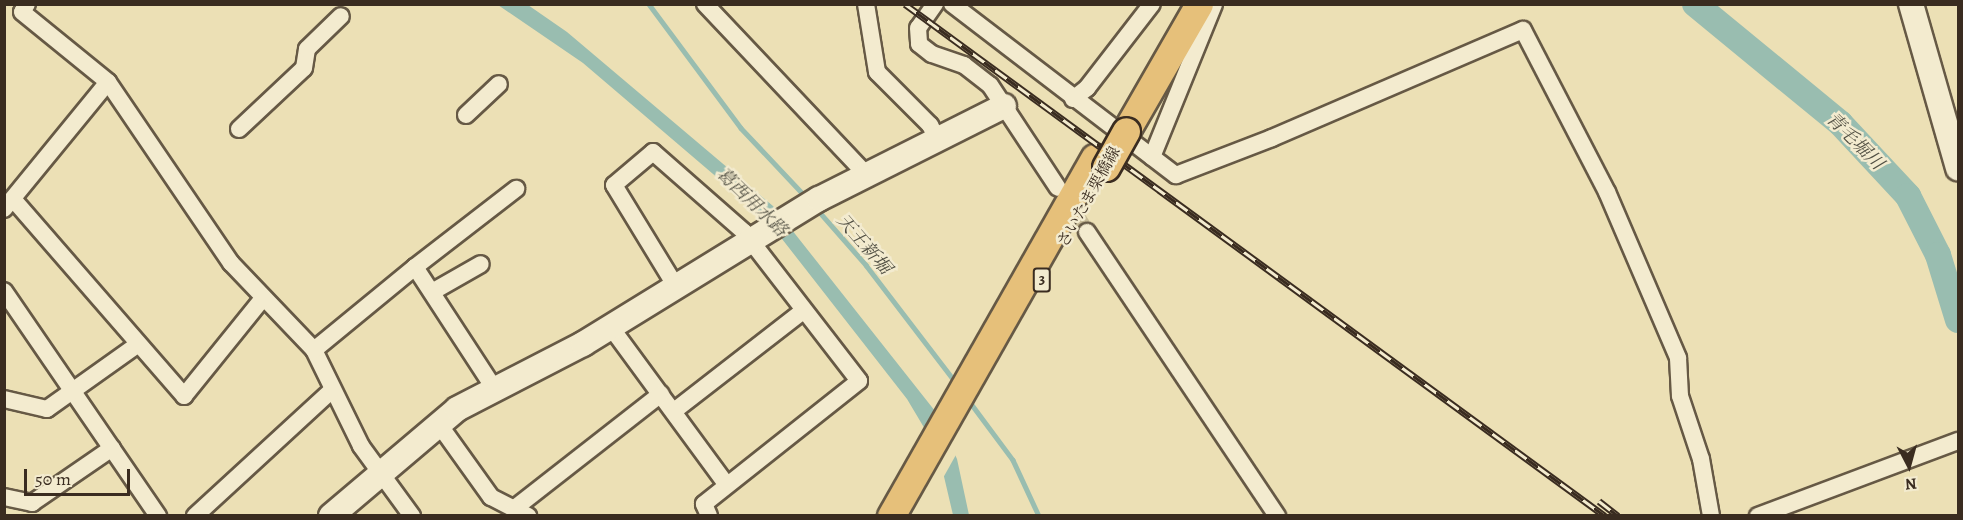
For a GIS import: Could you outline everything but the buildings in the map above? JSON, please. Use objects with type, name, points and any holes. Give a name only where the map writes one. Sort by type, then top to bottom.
[{"type":"main road","name":"さいたま栗橋線","points":[[1120,127],[1181,4]]},
{"type":"main road","name":"さいたま栗橋線","points":[[891,516],[923,475],[1120,127],[1199,4]]},
{"type":"main road","name":"さいたま栗橋線","points":[[909,516],[923,475]]},
{"type":"street","points":[[27,4],[22,12],[108,82],[231,263],[314,350],[332,390],[381,474],[412,516]]},
{"type":"street","points":[[705,4],[867,174]]},
{"type":"street","points":[[866,4],[877,72],[930,126],[937,139]]},
{"type":"street","points":[[934,4],[918,28],[919,44],[932,54],[964,65],[990,85],[1058,188]]},
{"type":"street","points":[[952,4],[1072,99],[1176,175],[1272,138],[1523,30],[1607,192],[1678,358],[1680,396],[1701,459],[1711,516]]},
{"type":"street","points":[[1072,99],[1087,88],[1152,4]]},
{"type":"street","points":[[1152,157],[1214,4]]},
{"type":"street","points":[[1911,4],[1956,155]]},
{"type":"street","points":[[239,129],[304,68],[307,49],[341,16]]},
{"type":"street","points":[[108,82],[9,204],[184,396],[263,298]]},
{"type":"street","points":[[466,115],[499,84]]},
{"type":"street","points":[[331,516],[438,423],[494,388],[610,326],[794,213],[1004,106]]},
{"type":"street","points":[[675,285],[614,185],[649,154],[659,156],[750,239],[859,381],[727,484],[705,504],[709,516]]},
{"type":"street","points":[[314,350],[415,267],[516,189]]},
{"type":"street","points":[[1088,232],[1277,516]]},
{"type":"street","points":[[432,292],[481,264]]},
{"type":"street","points":[[415,267],[494,388]]},
{"type":"street","points":[[4,291],[12,310],[158,516]]},
{"type":"street","points":[[674,411],[803,311]]},
{"type":"street","points":[[610,326],[727,484]]},
{"type":"street","points":[[4,399],[47,409],[137,345]]},
{"type":"street","points":[[195,516],[332,390]]},
{"type":"street","points":[[438,423],[491,497],[522,512],[661,394]]},
{"type":"street","points":[[1758,516],[1959,441]]},
{"type":"street","points":[[4,498],[32,503],[112,448]]},
{"type":"water","name":"葛西用水路","points":[[498,5],[528,5],[567,32],[773,206],[935,411],[957,459],[969,515],[953,515],[938,451],[907,399],[768,221],[583,63]]},
{"type":"pier","points":[[951,433],[957,453],[943,478],[935,453]]},
{"type":"waterway","name":"天王新堀","points":[[649,4],[741,128],[806,197]]},
{"type":"waterway","name":"青毛堀川","points":[[1695,4],[1840,123],[1908,196],[1938,255],[1958,320]]},
{"type":"waterway","name":"天王新堀","points":[[816,208],[866,265],[957,384]]},
{"type":"waterway","name":"天王新堀","points":[[967,398],[1013,460],[1039,516]]},
{"type":"tunnel","points":[[1065,198],[1087,232]]},
{"type":"railway","points":[[905,4],[1605,516]]},
{"type":"railway","points":[[1599,501],[1618,516]]}]
